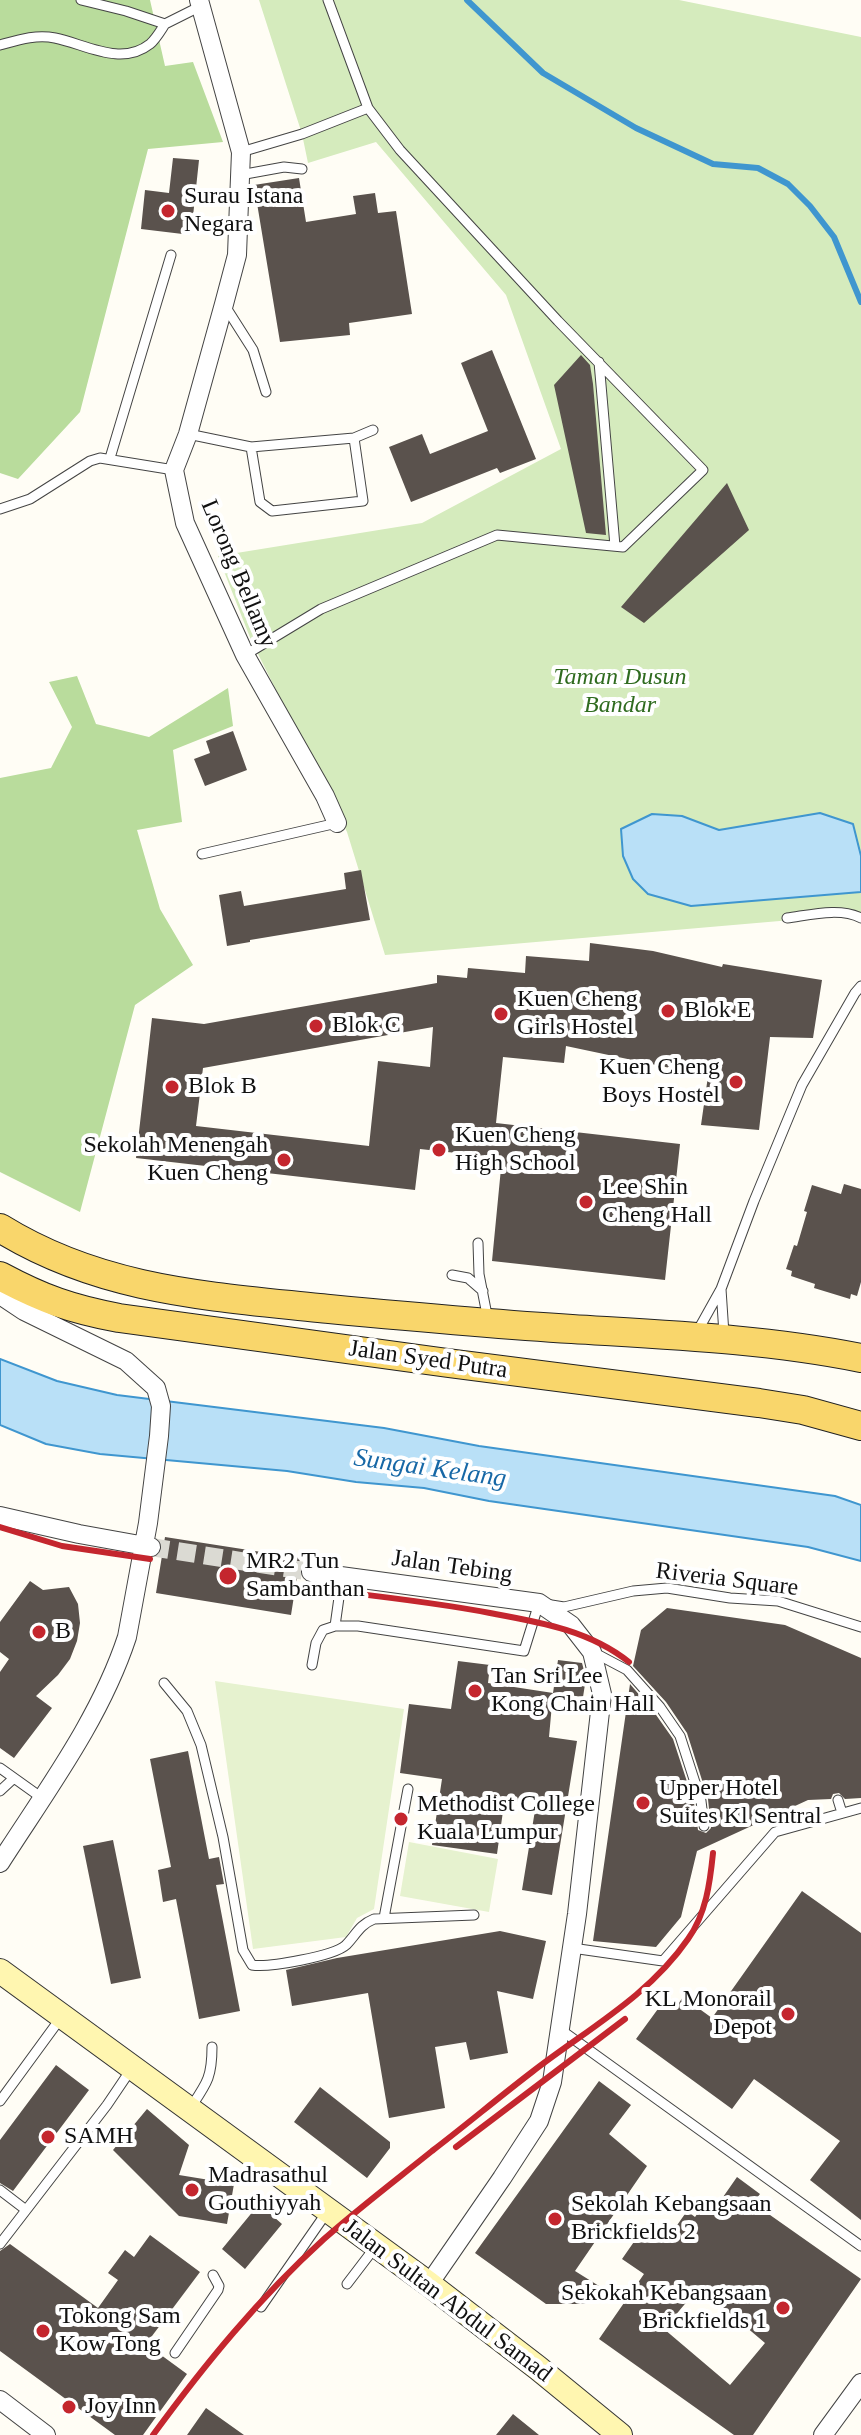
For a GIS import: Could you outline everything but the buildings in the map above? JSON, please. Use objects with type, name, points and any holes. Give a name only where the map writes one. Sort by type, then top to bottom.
[{"type":"main road","name":"Jalan Syed Putra","points":[[0,1228],[43,1252],[97,1274],[182,1292],[489,1324],[724,1339],[861,1358]]},
{"type":"main road","name":"Jalan Syed Putra","points":[[0,1276],[43,1299],[119,1318],[759,1403],[803,1410],[861,1426]]},
{"type":"main road","name":"Jalan Sultan Abdul Samad","points":[[0,1971],[429,2284],[620,2435]]},
{"type":"street","points":[[174,470],[188,434],[237,255],[241,152],[199,3]]},
{"type":"street","name":"Lorong Bellamy","points":[[174,470],[185,523],[245,655],[325,796],[337,823]]},
{"type":"street","points":[[0,1295],[24,1311],[126,1361],[156,1388],[161,1406],[147,1546],[127,1637],[114,1674],[97,1708],[0,1863]]},
{"type":"street","points":[[0,1516],[147,1546]]},
{"type":"street","name":"Jalan Tebing","points":[[311,1572],[539,1603]]},
{"type":"street","points":[[429,2284],[539,2121],[552,2082],[561,2030],[602,1694],[592,1652],[571,1625],[539,1603]]},
{"type":"street","points":[[823,2435],[861,2383]]},
{"type":"street","points":[[0,2400],[46,2435]]},
{"type":"lane","points":[[81,0],[165,24]]},
{"type":"lane","points":[[245,655],[321,609],[497,535],[623,547],[703,470],[558,321],[400,150],[368,108],[328,0]]},
{"type":"lane","points":[[0,45],[34,36],[54,37],[116,55],[136,51],[150,44],[165,24],[199,3]]},
{"type":"lane","points":[[241,152],[302,134],[368,108]]},
{"type":"lane","points":[[240,175],[284,167],[302,169]]},
{"type":"lane","points":[[110,458],[171,255]]},
{"type":"lane","points":[[224,304],[253,350],[266,392]]},
{"type":"lane","points":[[599,362],[615,546]]},
{"type":"lane","points":[[188,434],[251,447],[354,438],[373,430]]},
{"type":"lane","points":[[251,447],[260,502],[272,511],[363,501],[354,438]]},
{"type":"lane","points":[[0,509],[30,499],[90,461],[110,458],[174,470]]},
{"type":"lane","name":"Lorong Bellamy","points":[[202,854],[337,823]]},
{"type":"lane","points":[[787,918],[823,913],[861,918]]},
{"type":"lane","points":[[695,1337],[721,1289],[802,1085],[861,986]]},
{"type":"lane","points":[[478,1243],[489,1324]]},
{"type":"lane","points":[[452,1275],[468,1278],[483,1291]]},
{"type":"lane","points":[[721,1289],[724,1339]]},
{"type":"lane","points":[[335,1626],[342,1576]]},
{"type":"lane","name":"Riveria Square","points":[[539,1603],[564,1607],[633,1591],[667,1588],[730,1598],[778,1601],[861,1627]]},
{"type":"lane","points":[[312,1665],[316,1643],[323,1630],[335,1626],[358,1626],[524,1651],[539,1603]]},
{"type":"lane","points":[[592,1652],[627,1670],[660,1707],[680,1736],[701,1801],[704,1826]]},
{"type":"lane","points":[[164,1683],[187,1711],[201,1745],[223,1837],[243,1950],[252,1965],[334,1953],[364,1923],[384,1918],[474,1915]]},
{"type":"lane","points":[[7,1773],[42,1798]]},
{"type":"lane","points":[[0,1782],[7,1773]]},
{"type":"lane","points":[[0,1791],[7,1773]]},
{"type":"lane","points":[[384,1918],[408,1789]]},
{"type":"lane","points":[[838,1800],[842,1813]]},
{"type":"lane","points":[[572,1948],[663,1961],[774,1827],[861,1808]]},
{"type":"lane","points":[[0,2101],[62,2016]]},
{"type":"lane","points":[[561,2030],[861,2246]]},
{"type":"lane","points":[[189,2110],[208,2080],[212,2069],[212,2047]]},
{"type":"lane","points":[[0,2244],[132,2068]]},
{"type":"lane","points":[[0,2190],[26,2210]]},
{"type":"lane","points":[[261,2307],[327,2212]]},
{"type":"lane","points":[[347,2284],[376,2246]]},
{"type":"lane","points":[[175,2353],[218,2290],[213,2275]]},
{"type":"green space","points":[[0,0],[150,0],[165,66],[193,62],[223,142],[148,149],[80,412],[18,479],[0,473]]},
{"type":"green space","name":"Taman Dusun Bandar","points":[[259,0],[679,0],[861,37],[861,914],[385,955],[347,832],[251,640],[218,556],[422,523],[561,449],[506,295],[376,142],[308,163],[302,134]]},
{"type":"green space","points":[[77,676],[96,724],[149,737],[228,688],[233,726],[173,750],[182,822],[137,830],[160,909],[193,965],[135,1005],[80,1212],[0,1172],[0,778],[51,768],[72,727],[49,682]]},
{"type":"green space","points":[[215,1681],[404,1709],[374,1909],[357,1918],[346,1937],[253,1949]]},
{"type":"green space","points":[[409,1842],[498,1859],[489,1912],[400,1896]]},
{"type":"water","points":[[820,813],[853,824],[861,856],[861,892],[691,906],[648,894],[633,879],[623,856],[621,829],[652,814],[682,816],[719,830]]},
{"type":"water","name":"Sungai Kelang","points":[[0,1359],[57,1381],[117,1395],[384,1428],[479,1446],[835,1496],[861,1505],[861,1561],[808,1547],[489,1501],[424,1488],[356,1482],[287,1471],[100,1454],[46,1444],[0,1425]]},
{"type":"waterway","points":[[467,0],[543,73],[636,128],[713,164],[758,168],[788,184],[834,237],[861,302]]},
{"type":"tunnel","points":[[151,1547],[311,1572]]},
{"type":"railway","points":[[0,1527],[62,1546],[150,1559]]},
{"type":"railway","points":[[317,1589],[447,1606],[545,1624],[597,1642],[629,1662]]},
{"type":"railway","points":[[153,2435],[234,2332],[324,2239],[507,2092],[615,2012],[672,1960],[688,1939],[703,1909],[713,1853]]},
{"type":"railway","points":[[456,2147],[625,2019]]},
{"type":"place","name":"Surau Istana Negara","points":[[168,211]]},
{"type":"place","name":"Blok E","points":[[668,1011]]},
{"type":"place","name":"Kuen Cheng Girls Hostel","points":[[501,1014]]},
{"type":"place","name":"Blok C","points":[[316,1026]]},
{"type":"place","name":"Kuen Cheng Boys Hostel","points":[[736,1082]]},
{"type":"place","name":"Blok B","points":[[172,1087]]},
{"type":"place","name":"Kuen Cheng High School","points":[[439,1150]]},
{"type":"place","name":"Sekolah Menengah Kuen Cheng","points":[[284,1160]]},
{"type":"place","name":"Lee Shin Cheng Hall","points":[[586,1202]]},
{"type":"place","name":"MR2 Tun Sambanthan","points":[[228,1576]]},
{"type":"place","name":"B","points":[[39,1632]]},
{"type":"place","name":"Tan Sri Lee Kong Chain Hall","points":[[475,1691]]},
{"type":"place","name":"Upper Hotel Suites Kl Sentral","points":[[643,1803]]},
{"type":"place","name":"Methodist College Kuala Lumpur","points":[[401,1819]]},
{"type":"place","name":"KL Monorail Depot","points":[[788,2014]]},
{"type":"place","name":"SAMH","points":[[48,2137]]},
{"type":"place","name":"Madrasathul Gouthiyyah","points":[[192,2190]]},
{"type":"place","name":"Sekolah Kebangsaan Brickfields 2","points":[[555,2219]]},
{"type":"place","name":"Sekokah Kebangsaan Brickfields 1","points":[[783,2308]]},
{"type":"place","name":"Tokong Sam Kow Tong","points":[[43,2331]]},
{"type":"place","name":"Joy Inn","points":[[69,2407]]}]
